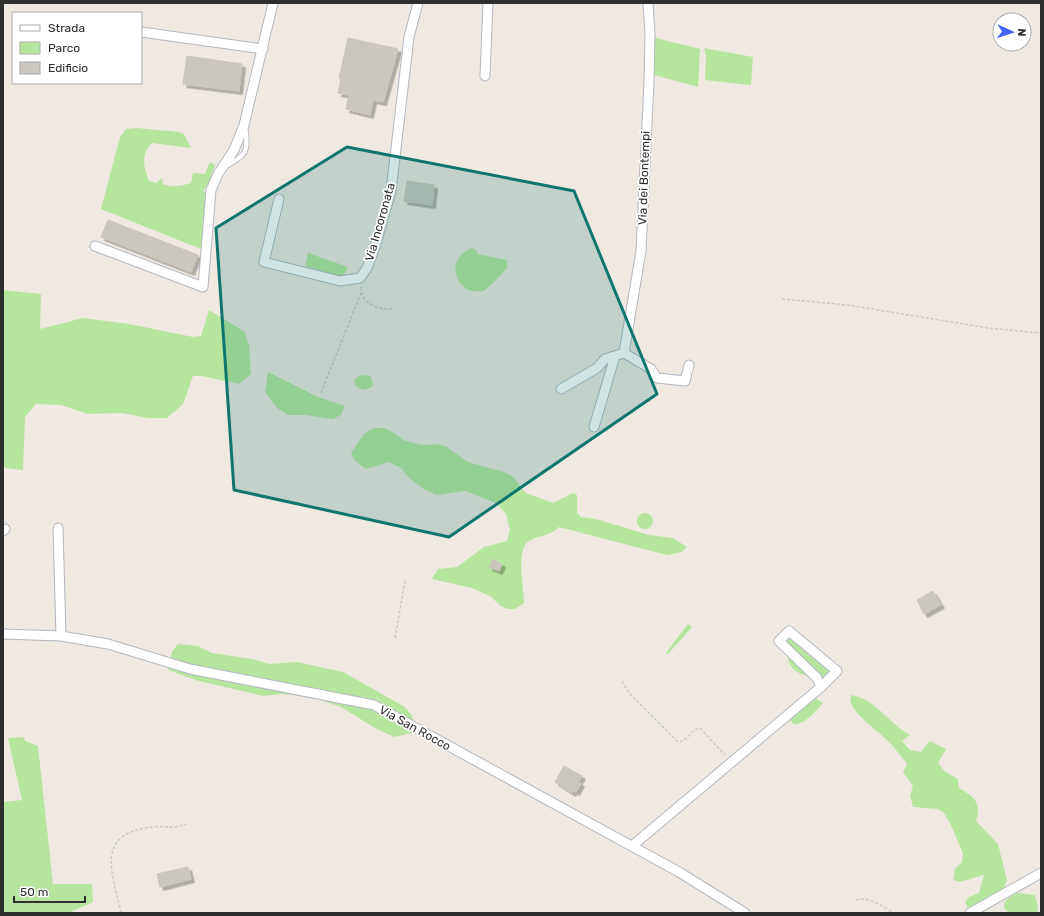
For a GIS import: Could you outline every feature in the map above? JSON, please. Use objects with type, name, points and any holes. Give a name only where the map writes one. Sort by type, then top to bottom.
[{"type":"street","points":[[95,246],[203,287],[211,190],[214,181],[234,150],[244,125],[273,3]]},
{"type":"street","name":"Via Incoronata","points":[[360,278],[367,268],[375,247],[391,191],[408,45],[418,3]]},
{"type":"street","points":[[486,76],[488,3]]},
{"type":"street","name":"Via dei Bontempi","points":[[624,352],[641,244],[649,82],[650,33],[648,3]]},
{"type":"street","points":[[142,32],[263,49]]},
{"type":"street","points":[[280,199],[264,262],[340,281],[360,278]]},
{"type":"street","points":[[561,389],[597,368],[605,359],[624,352],[651,369],[657,378],[685,381],[689,365]]},
{"type":"street","points":[[594,427],[615,356]]},
{"type":"street","points":[[58,528],[61,636]]},
{"type":"street","points":[[632,846],[821,687],[836,671],[789,631],[779,641],[817,678],[821,687]]},
{"type":"street","name":"Via San Rocco","points":[[3,634],[61,636],[108,644],[190,669],[374,705],[679,872],[745,913]]},
{"type":"street","points":[[970,913],[1041,873]]},
{"type":"path","points":[[360,278],[361,296],[368,303],[376,308],[394,309]]},
{"type":"path","points":[[321,393],[361,293]]},
{"type":"path","points":[[782,299],[848,305],[988,328],[1041,333]]},
{"type":"path","points":[[396,638],[405,581]]},
{"type":"path","points":[[622,681],[629,693],[678,742],[684,740],[694,730],[700,728],[731,762]]},
{"type":"path","points":[[121,913],[111,869],[111,853],[115,842],[127,834],[143,828],[162,826],[175,829],[186,824]]},
{"type":"path","points":[[856,900],[866,900],[876,903],[893,913]]},
{"type":"highlighted area","points":[[347,147],[574,191],[657,394],[449,537],[234,490],[216,228]]},
{"type":"green space","points":[[652,37],[700,49],[698,87],[651,74]]},
{"type":"green space","points":[[704,48],[753,57],[751,85],[705,80],[706,57]]},
{"type":"green space","points":[[137,128],[179,132],[184,134],[191,148],[152,143],[148,147],[144,161],[145,171],[149,181],[156,183],[162,178],[163,184],[174,186],[184,185],[191,183],[193,173],[205,174],[210,162],[215,165],[208,184],[203,191],[206,192],[201,249],[101,209],[120,137],[126,129]]},
{"type":"green space","points":[[472,248],[477,250],[477,254],[507,260],[507,268],[496,280],[485,290],[475,292],[467,289],[461,284],[455,269],[457,261],[463,253]]},
{"type":"green space","points":[[308,253],[348,267],[343,277],[305,266]]},
{"type":"green space","points":[[3,290],[41,294],[40,329],[83,318],[129,324],[193,337],[201,336],[209,310],[245,332],[249,346],[251,374],[239,384],[202,376],[193,376],[183,404],[167,418],[148,418],[121,413],[88,414],[61,405],[36,404],[25,417],[23,470],[6,468],[3,465]]},
{"type":"green space","points":[[268,372],[318,397],[345,406],[341,415],[333,419],[306,415],[288,415],[277,408],[265,392]]},
{"type":"green space","points":[[361,375],[370,376],[373,384],[372,387],[363,390],[356,386],[354,380]]},
{"type":"green space","points":[[374,428],[384,428],[396,434],[403,440],[422,445],[436,444],[445,446],[468,462],[504,472],[512,476],[526,493],[553,503],[573,493],[577,495],[577,513],[581,517],[596,519],[649,535],[673,538],[687,547],[682,552],[667,555],[559,527],[548,534],[529,541],[525,545],[521,560],[524,603],[515,609],[508,609],[501,606],[490,596],[472,588],[432,579],[438,569],[457,567],[484,547],[507,541],[510,530],[506,514],[496,503],[465,491],[437,495],[425,490],[409,478],[401,468],[389,462],[366,469],[355,461],[351,453],[364,434]]},
{"type":"green space","points":[[642,513],[648,513],[653,518],[651,527],[648,529],[642,529],[637,524],[637,518]]},
{"type":"green space","points":[[688,624],[692,627],[668,654],[666,653]]},
{"type":"green space","points":[[788,636],[829,671],[823,677],[785,642],[784,639]]},
{"type":"green space","points":[[178,644],[198,646],[212,653],[252,659],[269,664],[297,662],[343,672],[405,707],[412,716],[415,732],[394,737],[375,728],[341,707],[309,696],[280,694],[263,696],[199,681],[168,670],[172,652]]},
{"type":"green space","points":[[788,652],[811,676],[806,676],[797,672],[791,666]]},
{"type":"green space","points":[[852,695],[869,702],[910,735],[902,741],[910,750],[921,752],[930,741],[946,749],[938,763],[944,771],[958,779],[959,788],[973,797],[978,809],[976,821],[998,844],[1007,880],[1003,891],[983,913],[970,913],[965,902],[969,897],[979,893],[984,875],[960,882],[953,880],[955,869],[962,862],[963,853],[950,823],[944,813],[938,809],[913,807],[910,795],[913,786],[903,772],[907,764],[890,743],[859,715],[851,704],[850,698]]},
{"type":"green space","points":[[815,698],[823,703],[813,714],[801,723],[793,724],[790,719]]},
{"type":"green space","points":[[24,737],[25,741],[38,746],[53,884],[92,884],[93,902],[68,913],[3,913],[3,802],[22,800],[8,738]]},
{"type":"green space","points":[[1017,893],[1035,895],[1038,907],[1037,913],[1009,913],[1004,908],[1006,900]]},
{"type":"building","points":[[348,38],[398,49],[383,102],[373,100],[370,115],[346,109],[349,95],[338,93],[341,79],[339,78]]},
{"type":"building","points":[[187,56],[242,64],[239,91],[183,84]]},
{"type":"building","points":[[407,181],[434,185],[432,205],[404,201]]},
{"type":"building","points":[[108,220],[198,255],[191,272],[101,237]]},
{"type":"building","points":[[493,559],[502,564],[499,571],[489,567]]},
{"type":"building","points":[[933,591],[941,605],[924,614],[917,600]]},
{"type":"building","points":[[564,766],[582,776],[578,782],[581,783],[576,792],[573,791],[572,793],[555,782]]},
{"type":"building","points":[[188,867],[191,879],[160,887],[157,874]]}]
